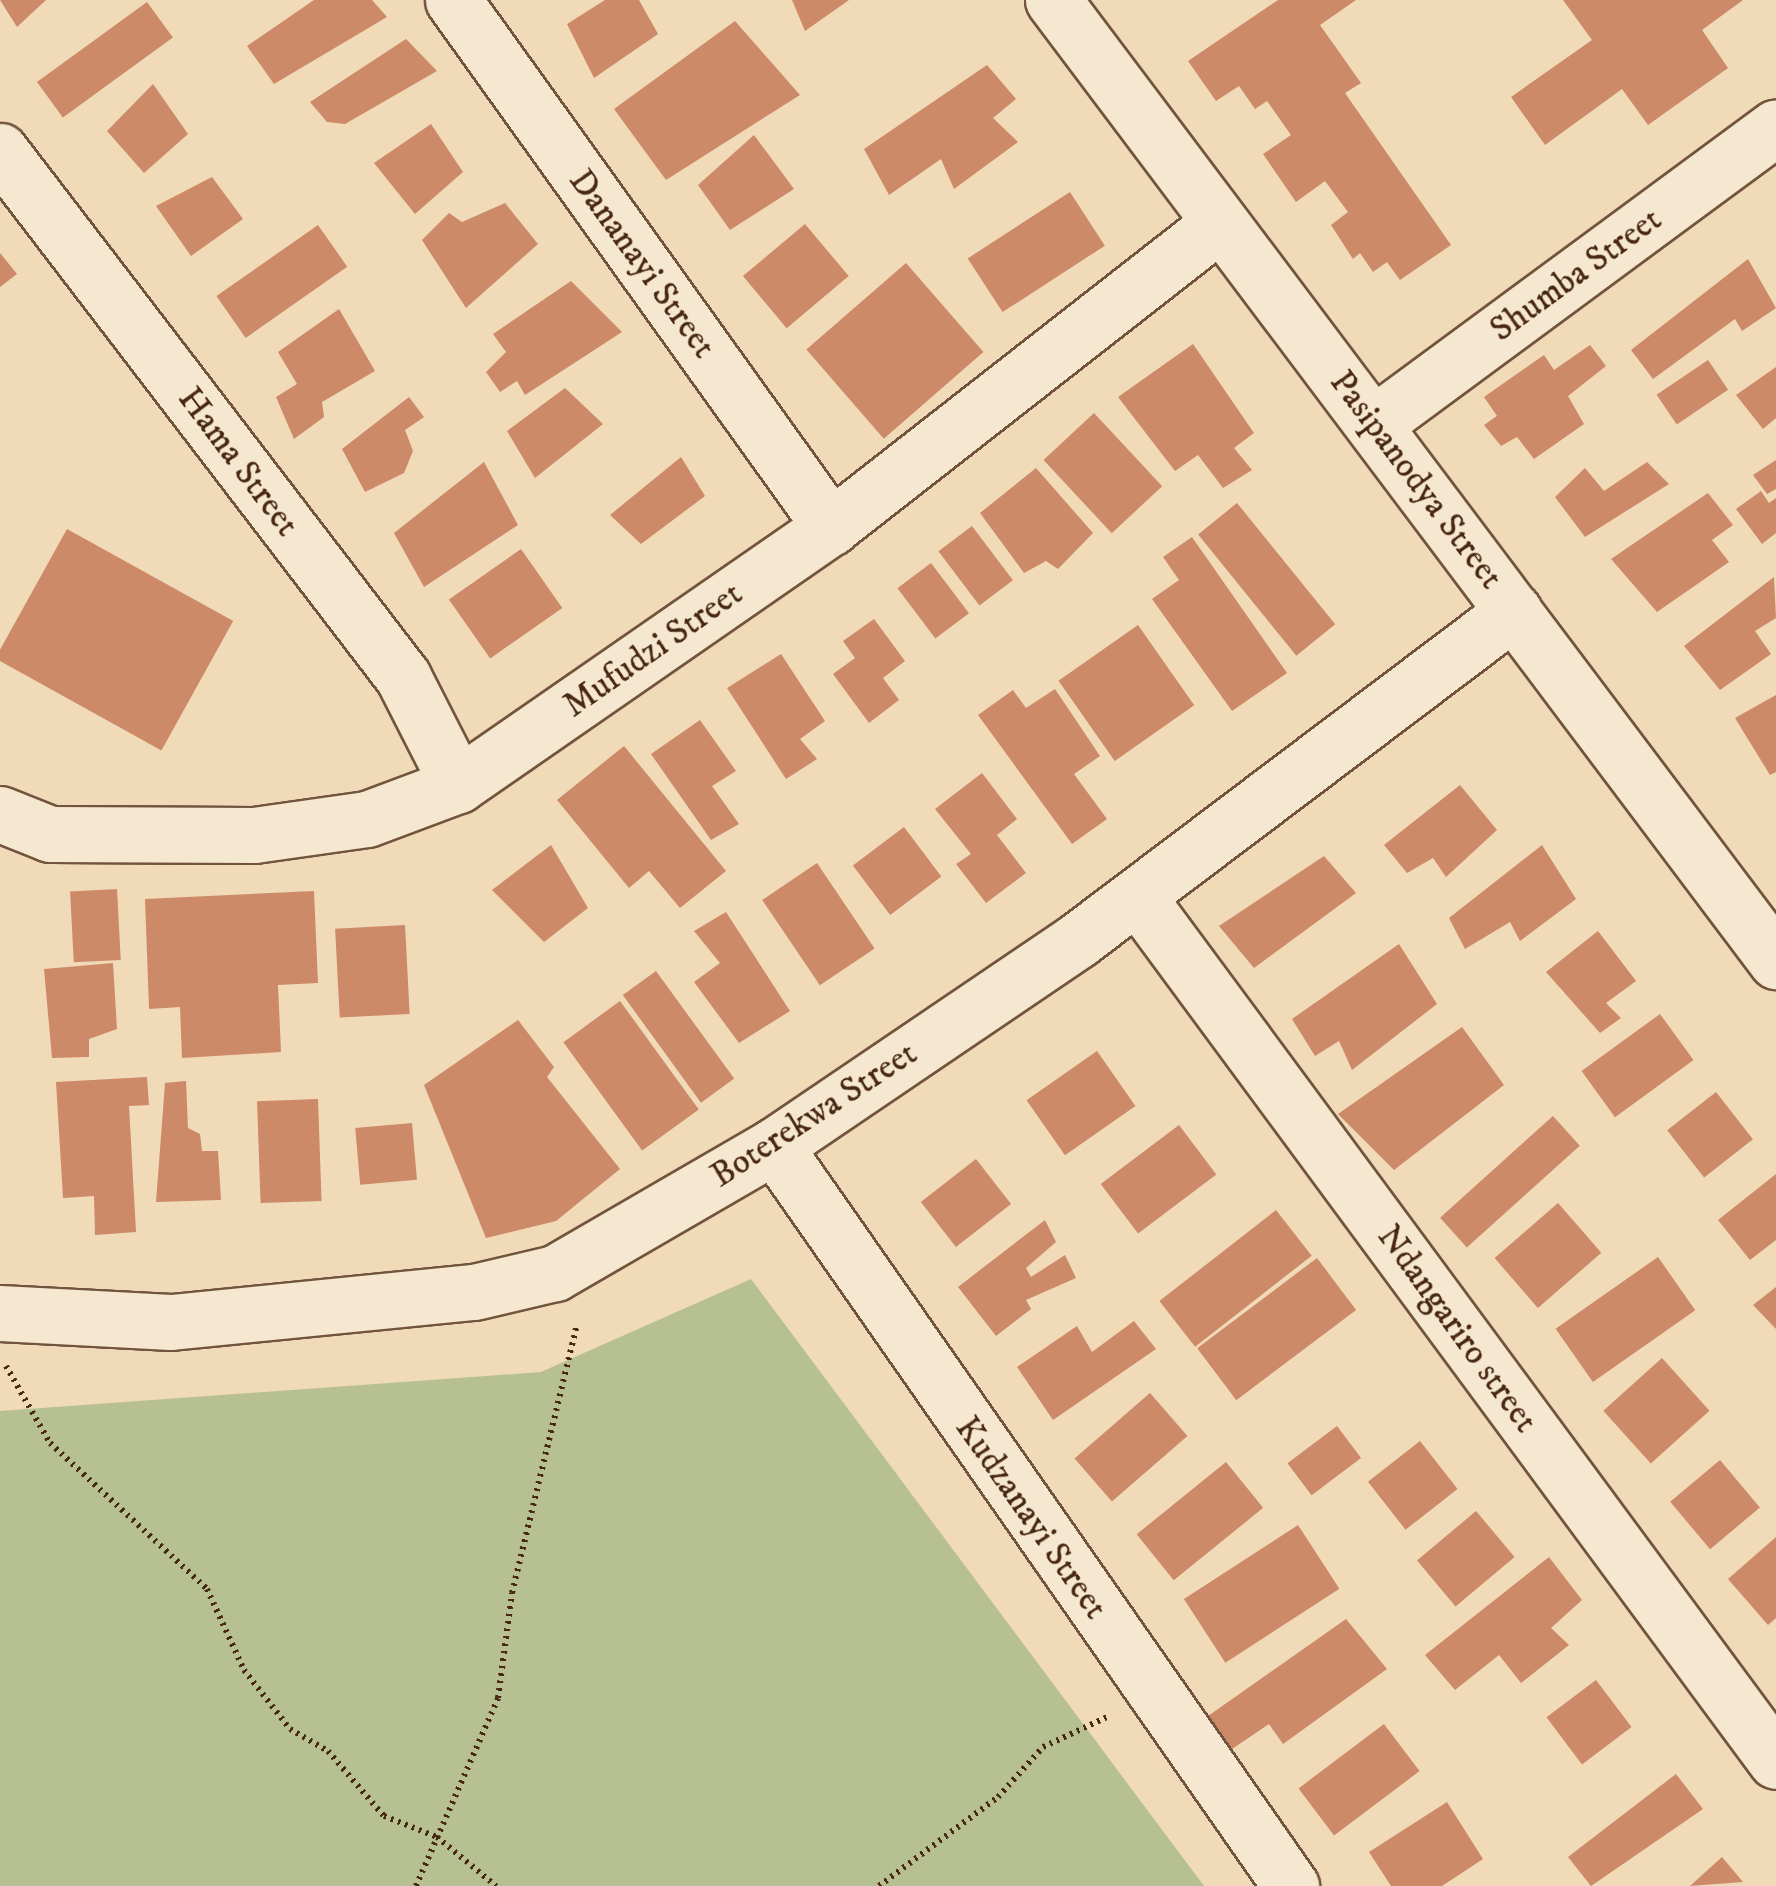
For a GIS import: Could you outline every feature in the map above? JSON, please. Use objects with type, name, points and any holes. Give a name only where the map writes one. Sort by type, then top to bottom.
[{"type":"street","name":"Dananayi Street","points":[[453,0],[831,527]]},
{"type":"street","name":"Pasipanodya Street","points":[[1054,0],[1218,225],[1375,423],[1776,961]]},
{"type":"street","name":"Shumba Street","points":[[1375,423],[1769,147]]},
{"type":"street","name":"Hama Street","points":[[0,152],[403,678],[458,785]]},
{"type":"street","name":"Mufudzi Street","points":[[0,814],[50,834],[254,835],[367,819],[458,785],[831,527],[1218,225]]},
{"type":"street","name":"Boterekwa Street","points":[[0,1313],[171,1322],[474,1292],[555,1273],[774,1146],[1137,896],[1514,610]]},
{"type":"street","name":"Ndangariro street","points":[[1137,896],[1776,1761]]},
{"type":"street","name":"Kudzanayi Street","points":[[774,1146],[1150,1689],[1292,1886]]},
{"type":"path","points":[[416,1886],[437,1837],[474,1770],[498,1698],[546,1435],[576,1346],[579,1302],[555,1273]]},
{"type":"path","points":[[1,1347],[50,1443],[207,1589],[244,1670],[290,1729],[328,1751],[384,1816],[437,1837],[496,1886]]},
{"type":"path","points":[[879,1886],[998,1797],[1043,1747],[1150,1689]]},
{"type":"green space","points":[[751,1279],[1204,1886],[0,1886],[0,1411],[541,1372]]},
{"type":"building","points":[[0,0],[46,0],[17,27]]},
{"type":"building","points":[[314,0],[372,0],[387,17],[274,84],[247,46]]},
{"type":"building","points":[[605,0],[639,0],[658,34],[594,78],[567,24]]},
{"type":"building","points":[[792,0],[849,0],[805,31]]},
{"type":"building","points":[[1278,0],[1356,0],[1320,25],[1361,83],[1345,93],[1451,245],[1400,280],[1387,262],[1373,272],[1360,253],[1353,259],[1331,225],[1348,212],[1325,181],[1296,202],[1263,154],[1291,135],[1267,101],[1255,109],[1239,86],[1216,101],[1188,61]]},
{"type":"building","points":[[1563,0],[1743,0],[1702,30],[1728,68],[1648,125],[1622,89],[1545,145],[1511,97],[1592,40]]},
{"type":"building","points":[[147,2],[173,38],[63,118],[37,82]]},
{"type":"building","points":[[735,21],[800,95],[666,180],[614,109]]},
{"type":"building","points":[[406,39],[437,71],[345,124],[327,122],[310,102]]},
{"type":"building","points":[[987,65],[1016,99],[993,118],[1018,142],[954,189],[941,159],[889,195],[864,149]]},
{"type":"building","points":[[153,84],[188,134],[144,173],[107,131]]},
{"type":"building","points":[[431,124],[463,172],[415,214],[374,163]]},
{"type":"building","points":[[754,135],[794,189],[730,230],[698,185]]},
{"type":"building","points":[[212,177],[243,219],[191,256],[156,206]]},
{"type":"building","points":[[1070,192],[1105,246],[1003,312],[968,258]]},
{"type":"building","points":[[505,203],[538,244],[466,308],[422,240],[449,213],[462,222]]},
{"type":"building","points":[[805,224],[849,276],[787,328],[743,276]]},
{"type":"building","points":[[318,225],[347,267],[246,338],[216,296]]},
{"type":"building","points":[[0,253],[17,274],[0,287]]},
{"type":"building","points":[[1748,259],[1776,308],[1742,331],[1735,319],[1653,379],[1631,350]]},
{"type":"building","points":[[906,263],[983,352],[884,439],[806,350]]},
{"type":"building","points":[[571,281],[622,332],[525,395],[517,381],[500,392],[486,372],[506,352],[493,334]]},
{"type":"building","points":[[339,309],[375,371],[322,402],[324,417],[294,439],[276,397],[297,384],[278,352]]},
{"type":"building","points":[[1193,344],[1254,433],[1234,448],[1252,470],[1223,488],[1198,455],[1175,471],[1118,397]]},
{"type":"building","points":[[1590,345],[1606,366],[1568,396],[1584,424],[1534,459],[1517,437],[1501,446],[1484,425],[1497,416],[1484,397],[1544,355],[1554,370]]},
{"type":"building","points":[[1708,360],[1728,390],[1677,425],[1657,395]]},
{"type":"building","points":[[1776,367],[1776,418],[1763,429],[1736,395]]},
{"type":"building","points":[[565,388],[603,424],[535,478],[507,431]]},
{"type":"building","points":[[409,397],[424,417],[405,430],[413,451],[404,473],[365,492],[342,449]]},
{"type":"building","points":[[1094,413],[1162,486],[1112,533],[1044,460]]},
{"type":"building","points":[[681,457],[705,496],[641,544],[610,515]]},
{"type":"building","points":[[1776,460],[1776,489],[1767,494],[1753,475]]},
{"type":"building","points":[[484,462],[518,525],[424,587],[394,533]]},
{"type":"building","points":[[1647,462],[1669,484],[1585,537],[1555,497],[1585,468],[1604,491]]},
{"type":"building","points":[[1036,468],[1093,533],[1058,569],[1046,561],[1024,573],[980,513]]},
{"type":"building","points":[[1761,491],[1769,503],[1776,498],[1776,533],[1762,544],[1736,509]]},
{"type":"building","points":[[1708,493],[1733,525],[1712,540],[1729,562],[1657,612],[1611,559]]},
{"type":"building","points":[[1237,503],[1335,624],[1296,656],[1198,534]]},
{"type":"building","points":[[972,526],[1013,580],[979,606],[938,551]]},
{"type":"building","points":[[67,529],[233,621],[161,751],[0,661],[0,650]]},
{"type":"building","points":[[1192,537],[1287,673],[1232,711],[1152,599],[1179,580],[1163,557]]},
{"type":"building","points":[[521,549],[562,608],[490,658],[449,599]]},
{"type":"building","points":[[931,563],[969,613],[935,639],[897,588]]},
{"type":"building","points":[[1774,577],[1776,618],[1755,631],[1771,654],[1720,690],[1684,646]]},
{"type":"building","points":[[874,619],[905,661],[883,678],[899,700],[869,723],[833,674],[855,658],[843,641]]},
{"type":"building","points":[[1138,625],[1194,705],[1115,761],[1059,681]]},
{"type":"building","points":[[781,654],[825,721],[800,739],[817,759],[786,779],[727,688]]},
{"type":"building","points":[[1055,689],[1100,756],[1074,774],[1107,819],[1072,844],[978,715],[1013,690],[1026,708]]},
{"type":"building","points":[[1776,695],[1776,772],[1770,775],[1735,718]]},
{"type":"building","points":[[700,720],[736,771],[712,786],[739,824],[711,840],[651,754]]},
{"type":"building","points":[[624,746],[726,871],[680,908],[649,871],[629,888],[557,800]]},
{"type":"building","points":[[982,773],[1017,819],[997,835],[1026,873],[986,903],[956,864],[971,854],[935,809]]},
{"type":"building","points":[[1460,785],[1497,830],[1446,877],[1433,858],[1407,873],[1384,845]]},
{"type":"building","points":[[904,827],[941,877],[890,915],[853,866]]},
{"type":"building","points":[[551,845],[588,908],[544,942],[492,890]]},
{"type":"building","points":[[1542,845],[1576,899],[1520,941],[1510,922],[1465,949],[1449,918]]},
{"type":"building","points":[[1324,856],[1356,893],[1254,968],[1219,926]]},
{"type":"building","points":[[817,863],[875,948],[820,985],[762,900]]},
{"type":"building","points":[[117,889],[121,960],[74,962],[70,891]]},
{"type":"building","points":[[314,891],[318,983],[278,985],[281,1052],[182,1058],[180,1007],[149,1009],[145,899]]},
{"type":"building","points":[[726,912],[790,1011],[739,1043],[694,982],[720,963],[694,931]]},
{"type":"building","points":[[405,925],[410,1014],[340,1018],[335,929]]},
{"type":"building","points":[[1598,931],[1636,981],[1606,1003],[1621,1018],[1600,1033],[1546,972]]},
{"type":"building","points":[[1399,944],[1437,1004],[1352,1070],[1339,1041],[1315,1056],[1292,1019]]},
{"type":"building","points":[[113,963],[117,1029],[89,1039],[89,1057],[52,1058],[44,969]]},
{"type":"building","points":[[656,971],[734,1079],[701,1103],[623,995]]},
{"type":"building","points":[[620,1001],[699,1109],[642,1151],[563,1042]]},
{"type":"building","points":[[1660,1014],[1694,1060],[1615,1117],[1582,1071]]},
{"type":"building","points":[[518,1020],[554,1067],[547,1077],[620,1169],[556,1221],[486,1238],[424,1085]]},
{"type":"building","points":[[1462,1027],[1504,1085],[1394,1170],[1338,1114]]},
{"type":"building","points":[[1097,1051],[1135,1106],[1065,1155],[1027,1100]]},
{"type":"building","points":[[147,1077],[149,1105],[129,1106],[136,1232],[95,1235],[94,1196],[63,1198],[56,1082]]},
{"type":"building","points":[[186,1081],[188,1128],[200,1134],[202,1151],[218,1151],[221,1200],[156,1202],[165,1083]]},
{"type":"building","points":[[1716,1092],[1753,1139],[1704,1177],[1667,1130]]},
{"type":"building","points":[[318,1099],[322,1201],[261,1203],[257,1101]]},
{"type":"building","points":[[1553,1116],[1580,1146],[1467,1247],[1440,1218]]},
{"type":"building","points":[[412,1123],[417,1180],[360,1185],[355,1128]]},
{"type":"building","points":[[1179,1125],[1216,1175],[1138,1233],[1101,1184]]},
{"type":"building","points":[[976,1159],[1011,1204],[956,1247],[921,1202]]},
{"type":"building","points":[[1776,1174],[1776,1240],[1750,1260],[1718,1220]]},
{"type":"building","points":[[1558,1203],[1601,1253],[1538,1308],[1495,1258]]},
{"type":"building","points":[[1276,1210],[1312,1256],[1195,1347],[1159,1301]]},
{"type":"building","points":[[1045,1220],[1056,1242],[1026,1268],[1031,1277],[1065,1255],[1076,1278],[1026,1300],[1031,1309],[996,1336],[958,1287]]},
{"type":"building","points":[[1658,1257],[1695,1310],[1593,1382],[1556,1329]]},
{"type":"building","points":[[1317,1258],[1356,1310],[1236,1400],[1197,1348]]},
{"type":"building","points":[[1776,1287],[1776,1329],[1753,1305]]},
{"type":"building","points":[[1134,1321],[1156,1349],[1053,1420],[1017,1367],[1077,1326],[1092,1352]]},
{"type":"building","points":[[1662,1358],[1710,1411],[1651,1464],[1603,1411]]},
{"type":"building","points":[[1150,1393],[1187,1436],[1112,1502],[1075,1459]]},
{"type":"building","points":[[1337,1426],[1361,1458],[1312,1495],[1287,1463]]},
{"type":"building","points":[[1420,1441],[1458,1489],[1406,1530],[1368,1482]]},
{"type":"building","points":[[1720,1460],[1760,1507],[1710,1549],[1670,1502]]},
{"type":"building","points":[[1226,1462],[1263,1508],[1174,1580],[1137,1534]]},
{"type":"building","points":[[1476,1511],[1515,1557],[1456,1606],[1417,1560]]},
{"type":"building","points":[[1298,1525],[1339,1589],[1225,1663],[1184,1599]]},
{"type":"building","points":[[1776,1537],[1776,1618],[1768,1625],[1728,1579]]},
{"type":"building","points":[[1549,1557],[1582,1600],[1551,1628],[1569,1645],[1521,1683],[1499,1655],[1455,1690],[1425,1655]]},
{"type":"building","points":[[1346,1619],[1387,1669],[1283,1744],[1269,1724],[1232,1749],[1208,1716]]},
{"type":"building","points":[[1596,1680],[1632,1727],[1582,1764],[1546,1717]]},
{"type":"building","points":[[1384,1724],[1420,1771],[1334,1836],[1299,1788]]},
{"type":"building","points":[[1676,1774],[1703,1809],[1591,1886],[1568,1857]]},
{"type":"building","points":[[1447,1802],[1483,1859],[1442,1886],[1391,1886],[1369,1852]]},
{"type":"building","points":[[1722,1857],[1743,1882],[1690,1886]]}]
